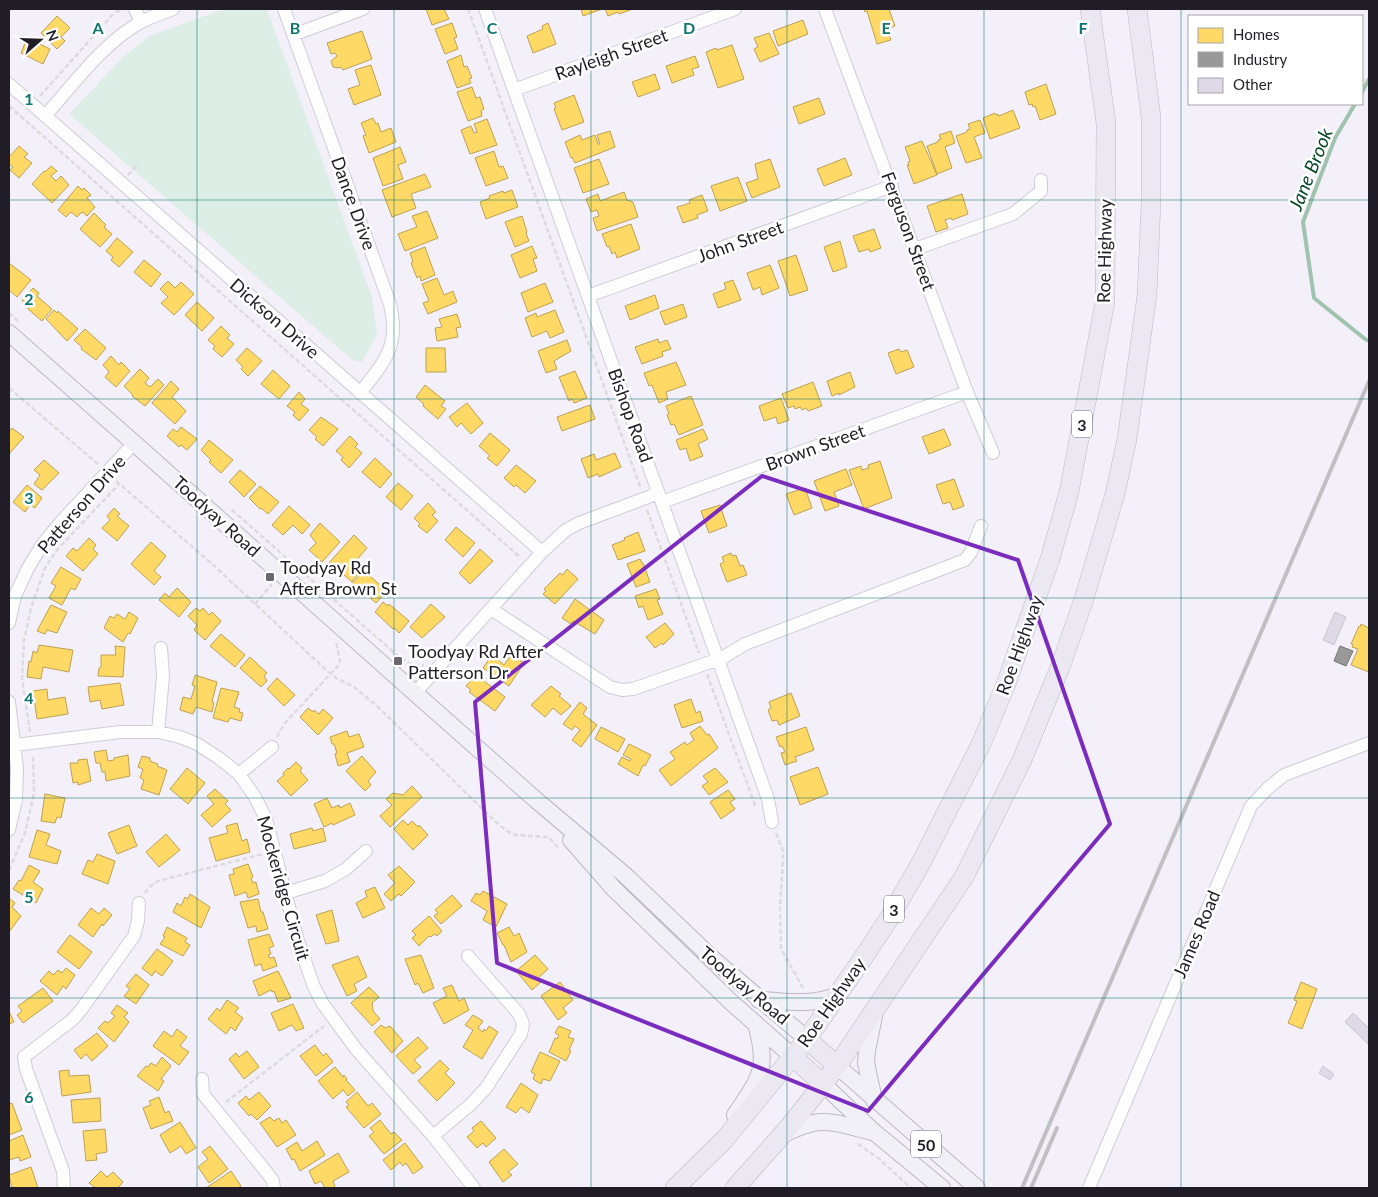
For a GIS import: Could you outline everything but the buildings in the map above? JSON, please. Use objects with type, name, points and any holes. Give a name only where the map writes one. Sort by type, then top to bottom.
[{"type":"highway","name":"Roe Highway","points":[[674,1188],[724,1140],[807,1039],[890,917],[917,870],[980,744],[1006,684],[1050,559],[1069,492],[1105,302],[1106,123],[1090,9]]},
{"type":"highway","name":"3","points":[[735,1188],[784,1134],[837,1066],[964,877],[1022,760],[1061,665],[1084,599],[1115,494],[1127,439],[1147,295],[1151,203],[1151,117],[1137,9]]},
{"type":"highway","name":"Toodyay Road","points":[[807,1039],[837,1066]]},
{"type":"highway","name":"Toodyay Road","points":[[792,1056],[823,1084]]},
{"type":"main road","name":"Toodyay Road","points":[[16,329],[134,443],[414,693],[626,876],[759,1000],[792,1024],[807,1039]]},
{"type":"main road","name":"Toodyay Road","points":[[536,800],[614,889],[792,1056]]},
{"type":"main road","points":[[759,1000],[798,1004],[836,996]]},
{"type":"main road","points":[[874,1011],[866,1063],[874,1100]]},
{"type":"main road","points":[[724,1140],[734,1116],[754,1086],[760,1072],[763,1048],[756,1024]]},
{"type":"main road","name":"Toodyay Road","points":[[837,1066],[977,1188]]},
{"type":"main road","name":"Toodyay Road","points":[[823,1084],[874,1132],[942,1188]]},
{"type":"main road","points":[[784,1134],[806,1124],[823,1122],[840,1123],[874,1132]]},
{"type":"street","points":[[135,9],[141,22]]},
{"type":"street","points":[[45,116],[104,51],[120,37],[141,22],[173,9]]},
{"type":"street","name":"Dance Drive","points":[[284,9],[390,304],[394,321],[394,336],[390,350],[380,367],[360,393]]},
{"type":"street","points":[[294,35],[363,9]]},
{"type":"street","name":"Bishop Road","points":[[486,9],[768,799],[772,822]]},
{"type":"street","name":"Rayleigh Street","points":[[514,90],[735,9]]},
{"type":"street","name":"Ferguson Street","points":[[825,9],[967,392],[992,453]]},
{"type":"street","name":"Dickson Drive","points":[[9,84],[542,552]]},
{"type":"street","points":[[915,249],[1013,214],[1041,191],[1041,180]]},
{"type":"street","name":"John Street","points":[[588,296],[892,186]]},
{"type":"street","name":"Brown Street","points":[[414,693],[542,552],[566,530],[579,523],[661,498],[967,392]]},
{"type":"street","name":"Patterson Drive","points":[[9,623],[15,596],[28,568],[42,545],[134,443]]},
{"type":"street","points":[[490,609],[610,686],[622,690],[633,689],[718,659],[745,644],[965,560],[972,552],[980,526]]},
{"type":"street","points":[[158,732],[164,676],[161,648]]},
{"type":"street","points":[[9,702],[17,768],[16,800],[9,830]]},
{"type":"street","name":"Mockeridge Circuit","points":[[15,745],[120,732],[158,732],[180,737],[197,744],[240,774],[256,797],[266,819],[307,969],[323,1004],[356,1049],[433,1136],[474,1188]]},
{"type":"street","name":"James Road","points":[[1089,1188],[1251,806],[1284,775],[1369,743]]},
{"type":"street","points":[[240,774],[272,747]]},
{"type":"street","points":[[286,893],[332,877],[346,870],[366,851]]},
{"type":"street","points":[[64,1188],[63,1172],[26,1069],[24,1057],[61,1030],[81,1010],[134,936],[138,921],[139,903]]},
{"type":"street","points":[[433,1136],[470,1105],[486,1088],[521,1034],[524,1024],[519,1014],[468,956]]},
{"type":"street","points":[[202,1079],[202,1094],[268,1174],[274,1188]]},
{"type":"path","points":[[110,9],[114,14]]},
{"type":"path","points":[[32,105],[114,14],[125,9]]},
{"type":"path","points":[[468,9],[641,490]]},
{"type":"path","points":[[9,106],[522,558],[515,565]]},
{"type":"path","points":[[9,313],[16,329]]},
{"type":"path","points":[[9,388],[210,562],[331,674],[354,687],[378,706],[507,831],[516,835],[548,837],[561,850]]},
{"type":"path","points":[[30,733],[21,664],[31,608],[45,568],[57,550],[119,484]]},
{"type":"path","points":[[226,504],[398,656],[416,666],[428,663]]},
{"type":"path","points":[[646,507],[758,814]]},
{"type":"path","points":[[255,604],[273,583]]},
{"type":"path","points":[[272,747],[284,724],[331,674],[340,661],[336,643],[345,630]]},
{"type":"path","points":[[33,757],[40,755]]},
{"type":"path","points":[[772,822],[783,859],[780,907],[781,949],[803,988],[807,1002]]},
{"type":"path","points":[[139,903],[149,886],[158,881],[268,852]]},
{"type":"path","points":[[214,1110],[327,1024]]},
{"type":"highlighted area","points":[[762,476],[1018,560],[1110,824],[868,1111],[497,963],[475,702]]},
{"type":"shaded area","points":[[224,9],[267,9],[372,297],[377,334],[362,362],[352,360],[69,114],[123,57],[149,36]]},
{"type":"waterway","name":"Jane Brook","points":[[1363,90],[1369,79]]},
{"type":"waterway","name":"Jane Brook","points":[[1354,105],[1335,138],[1303,222],[1314,298],[1369,341]]},
{"type":"railway","points":[[1022,1188],[1369,381]]},
{"type":"railway","points":[[1031,1188],[1057,1128]]},
{"type":"place","name":"Toodyay Rd After Brown St","points":[[270,577]]},
{"type":"place","name":"Toodyay Rd After Patterson Dr","points":[[398,661]]}]
